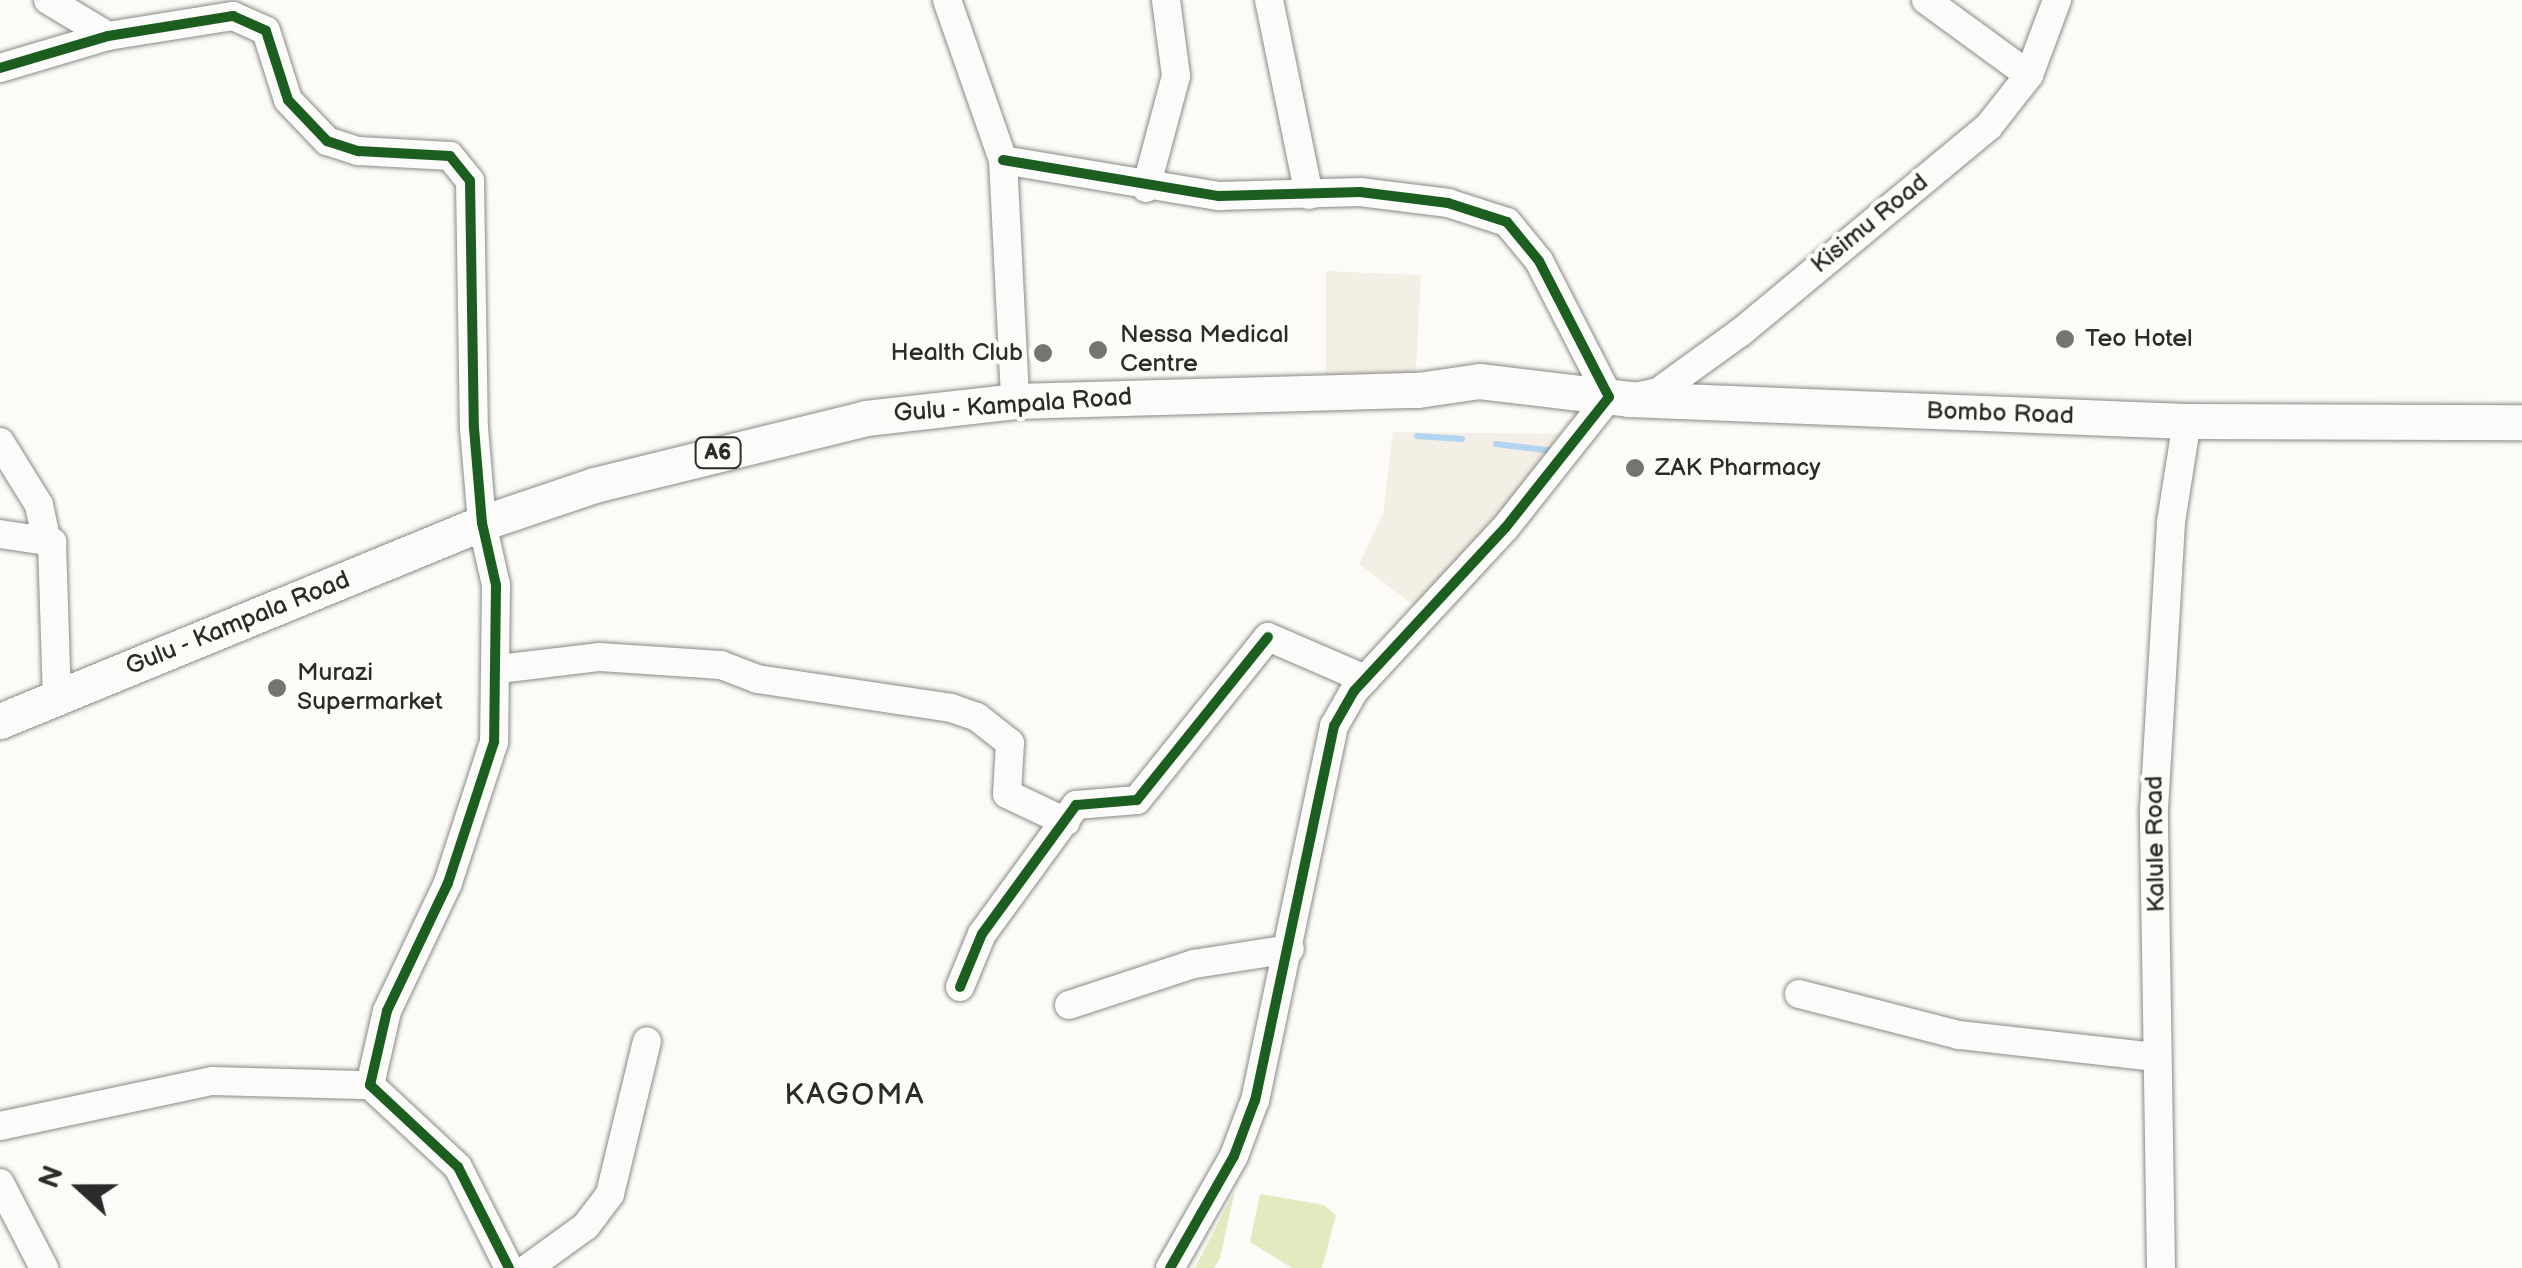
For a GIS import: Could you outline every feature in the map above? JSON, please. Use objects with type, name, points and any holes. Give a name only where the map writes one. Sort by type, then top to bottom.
[{"type":"main road","name":"Gulu - Kampala Road","points":[[0,721],[482,523],[594,485],[792,435],[866,418],[1015,401],[1418,390],[1479,381]]},
{"type":"main road","name":"Bombo Road","points":[[1479,381],[1619,398],[2187,421],[2522,422]]},
{"type":"street","points":[[48,0],[108,36]]},
{"type":"street","points":[[947,0],[1003,160],[1015,401]]},
{"type":"street","points":[[1146,188],[1176,76],[1166,0]]},
{"type":"street","points":[[1269,0],[1309,195]]},
{"type":"street","points":[[1926,0],[2030,74]]},
{"type":"street","name":"Kisimu Road","points":[[1619,398],[1658,392],[1741,332],[1989,126],[2030,74],[2057,0]]},
{"type":"street","points":[[0,68],[207,10],[233,16],[266,31],[288,100],[326,141],[358,151],[450,156],[470,180],[482,523],[496,585],[499,669],[494,742],[479,802],[428,933],[387,1011],[370,1085]]},
{"type":"street","points":[[1003,160],[1146,188],[1219,196],[1360,192],[1448,204],[1508,222],[1539,260],[1619,398],[1506,528],[1365,680],[1334,726],[1308,828],[1290,949],[1255,1100],[1234,1156],[1170,1268]]},
{"type":"street","name":"Kalule Road","points":[[2161,1268],[2155,1057],[2158,706],[2171,522],[2187,421]]},
{"type":"street","points":[[0,442],[39,505],[46,537],[55,550],[57,698]]},
{"type":"street","points":[[0,534],[46,537]]},
{"type":"street","points":[[960,987],[982,934],[1066,822],[1086,802],[1130,806],[1137,800],[1268,637],[1365,680]]},
{"type":"street","points":[[499,669],[600,656],[721,665],[757,679],[951,708],[977,717],[1010,743],[1006,794],[1066,822]]},
{"type":"street","points":[[1069,1005],[1194,964],[1290,949]]},
{"type":"street","points":[[1799,994],[1959,1035],[2155,1057]]},
{"type":"street","points":[[528,1268],[586,1226],[610,1194],[647,1041]]},
{"type":"street","points":[[0,1126],[212,1081],[370,1085],[458,1166],[509,1268]]},
{"type":"street","points":[[0,1182],[44,1268]]},
{"type":"shaded area","points":[[1326,271],[1421,275],[1415,389],[1326,383]]},
{"type":"shaded area","points":[[1393,432],[1575,434],[1416,607],[1359,564],[1383,514]]},
{"type":"green space","points":[[1235,1190],[1220,1258],[1214,1268],[1195,1268]]},
{"type":"green space","points":[[1260,1194],[1324,1205],[1336,1215],[1322,1268],[1292,1268],[1250,1242]]},
{"type":"waterway","points":[[1417,436],[1462,439]]},
{"type":"waterway","points":[[1496,444],[1554,451]]},
{"type":"cycle path","points":[[0,68],[108,36],[233,16],[266,31],[288,100],[327,141],[358,151],[450,156],[470,181],[474,428],[482,523],[496,585],[494,742],[448,883],[387,1011],[370,1085],[458,1167],[509,1268]]},
{"type":"cycle path","points":[[1003,160],[1219,196],[1360,192],[1448,203],[1507,222],[1539,261],[1609,397],[1505,528],[1354,691],[1334,726],[1255,1100],[1234,1156],[1170,1268]]},
{"type":"cycle path","points":[[960,987],[982,934],[1076,805],[1137,800],[1268,637]]},
{"type":"place","name":"Teo Hotel","points":[[2065,339]]},
{"type":"place","name":"Nessa Medical Centre","points":[[1098,350]]},
{"type":"place","name":"Health Club","points":[[1043,353]]},
{"type":"place","name":"ZAK Pharmacy","points":[[1635,468]]},
{"type":"place","name":"Murazi Supermarket","points":[[277,688]]},
{"type":"district","name":"KAGOMA","points":[[855,1095]]}]
